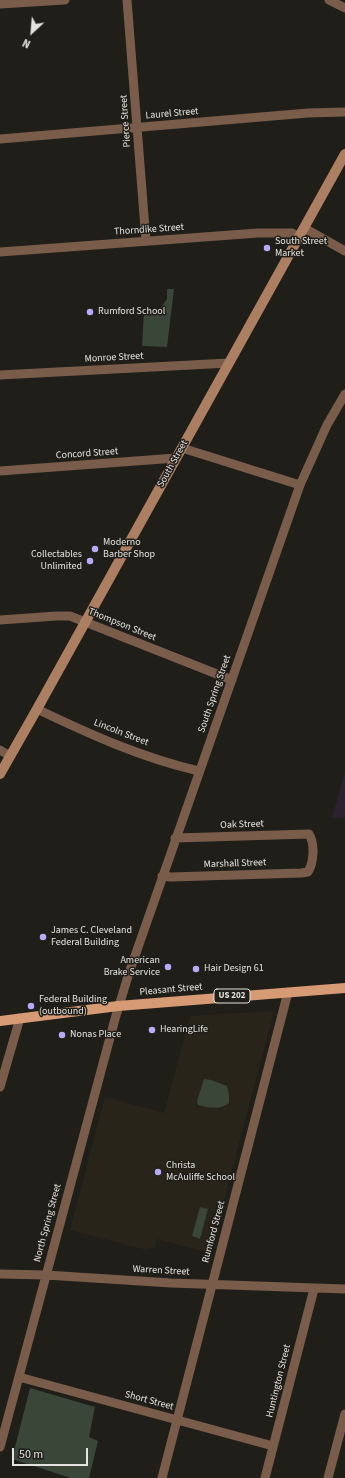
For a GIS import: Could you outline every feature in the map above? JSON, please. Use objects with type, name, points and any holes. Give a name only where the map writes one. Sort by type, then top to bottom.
[{"type":"main road","name":"South Street","points":[[0,774],[345,154]]},
{"type":"main road","name":"Pleasant Street","points":[[0,1021],[118,1006],[345,988]]},
{"type":"street","points":[[0,4],[65,0]]},
{"type":"street","name":"Pierce Street","points":[[127,0],[146,241]]},
{"type":"street","points":[[328,0],[345,8]]},
{"type":"street","name":"Laurel Street","points":[[0,139],[308,113],[345,112]]},
{"type":"street","name":"Thorndike Street","points":[[0,252],[258,233],[301,232],[345,251]]},
{"type":"street","name":"Monroe Street","points":[[0,375],[229,363]]},
{"type":"street","name":"South Spring Street","points":[[118,1006],[175,838],[300,485],[327,425],[345,394]]},
{"type":"street","points":[[182,448],[300,485]]},
{"type":"street","name":"Concord Street","points":[[0,471],[176,458]]},
{"type":"street","name":"Thompson Street","points":[[0,620],[70,616],[232,680]]},
{"type":"street","name":"Lincoln Street","points":[[37,709],[96,737],[175,766],[199,771]]},
{"type":"street","points":[[0,750],[10,756]]},
{"type":"street","name":"Oak Street","points":[[175,838],[309,834],[312,839],[313,853],[311,867],[308,872]]},
{"type":"street","name":"Marshall Street","points":[[162,876],[224,876],[308,872]]},
{"type":"street","name":"Rumford Street","points":[[162,1478],[288,992]]},
{"type":"street","name":"North Spring Street","points":[[0,1447],[118,1006]]},
{"type":"street","points":[[0,1087],[20,1018]]},
{"type":"street","name":"Warren Street","points":[[0,1274],[345,1290]]},
{"type":"street","name":"Huntington Street","points":[[265,1478],[314,1289]]},
{"type":"street","name":"Short Street","points":[[19,1377],[273,1446]]},
{"type":"street","points":[[328,1478],[345,1414]]},
{"type":"shaded area","points":[[345,772],[345,818],[332,818]]},
{"type":"shaded area","name":"Christa McAuliffe School","points":[[274,1011],[210,1253],[157,1239],[154,1249],[148,1248],[147,1250],[70,1230],[105,1097],[164,1113],[190,1016]]},
{"type":"green space","points":[[167,289],[174,289],[167,347],[142,346],[144,312],[159,310],[167,299]]},
{"type":"green space","points":[[204,1079],[227,1086],[229,1103],[218,1108],[198,1105],[197,1101]]},
{"type":"green space","points":[[200,1207],[208,1209],[200,1239],[192,1236]]},
{"type":"green space","points":[[30,1388],[95,1407],[89,1437],[98,1441],[89,1478],[71,1478],[12,1459]]},
{"type":"place","name":"South Street Market","points":[[267,248]]},
{"type":"place","name":"Rumford School","points":[[90,312]]},
{"type":"place","name":"Moderno Barber Shop","points":[[95,549]]},
{"type":"place","name":"Collectables Unlimited","points":[[90,561]]},
{"type":"place","name":"James C. Cleveland Federal Building","points":[[43,937]]},
{"type":"place","name":"American Brake Service","points":[[168,967]]},
{"type":"place","name":"Hair Design 61","points":[[196,969]]},
{"type":"place","name":"Federal Building (outbound)","points":[[31,1006]]},
{"type":"place","name":"HearingLife","points":[[152,1030]]},
{"type":"place","name":"Nonas Place","points":[[62,1035]]},
{"type":"place","name":"Christa McAuliffe School","points":[[158,1172]]}]
